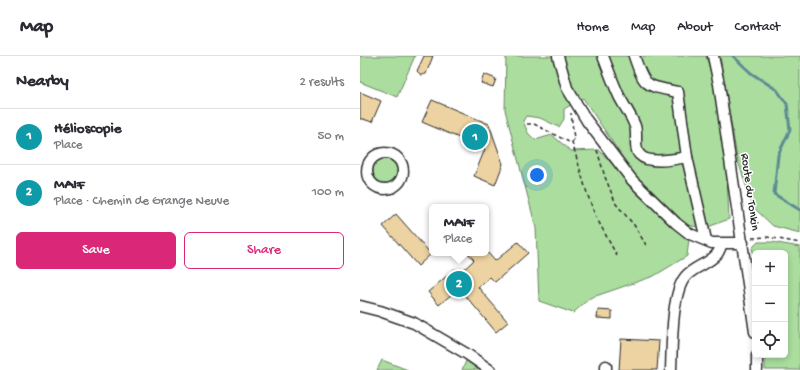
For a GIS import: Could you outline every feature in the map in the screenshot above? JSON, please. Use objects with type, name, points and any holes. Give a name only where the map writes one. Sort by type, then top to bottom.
[{"type":"street","points":[[558,56],[567,88],[587,121],[632,180],[676,223],[690,234],[712,243],[743,243]]},
{"type":"street","points":[[603,56],[634,125],[636,131],[637,150],[640,156],[657,161],[687,157]]},
{"type":"street","points":[[634,56],[641,76],[645,82],[656,88],[678,92],[687,157],[706,240]]},
{"type":"street","name":"Route du Tonkin","points":[[713,56],[719,84],[754,322]]},
{"type":"street","points":[[671,370],[675,308],[677,293],[680,285],[685,277],[717,255],[722,244]]},
{"type":"street","points":[[360,306],[380,311],[414,324],[467,354],[490,370]]},
{"type":"street","points":[[757,358],[757,370]]},
{"type":"path","points":[[576,103],[571,104],[570,108],[574,140],[572,142],[595,215],[617,256]]},
{"type":"path","points":[[527,124],[534,124],[569,142],[572,142]]},
{"type":"path","points":[[596,147],[605,177],[616,204],[634,225],[646,245]]},
{"type":"path","points":[[743,243],[752,238],[758,237],[767,237],[800,243]]},
{"type":"green space","points":[[360,56],[415,56],[397,97],[360,82]]},
{"type":"green space","points":[[506,56],[706,56],[714,81],[727,178],[729,219],[708,227],[689,226],[679,219],[635,176],[583,98],[564,109],[564,119],[559,127],[540,118],[526,116],[523,121],[528,133],[535,140],[552,135],[571,151],[599,150],[640,193],[689,239],[687,256],[654,276],[590,298],[573,313],[539,301],[536,228],[505,110]]},
{"type":"green space","points":[[720,56],[800,56],[800,233],[773,226],[753,207],[737,158]]},
{"type":"green space","points":[[385,159],[390,160],[396,166],[396,176],[390,182],[385,183],[380,182],[374,176],[373,171],[374,166],[380,160]]},
{"type":"green space","points":[[758,242],[772,242],[800,247],[800,370],[765,370],[765,358],[788,358],[788,250],[752,250],[752,248]]},
{"type":"green space","points":[[467,359],[481,370],[462,370]]},
{"type":"green space","points":[[382,360],[408,370],[377,370]]},
{"type":"building","points":[[424,56],[433,56],[426,74],[421,75],[417,71]]},
{"type":"building","points":[[484,74],[496,79],[493,87],[481,83]]},
{"type":"building","points":[[360,92],[381,101],[372,122],[360,119]]},
{"type":"building","points":[[432,100],[489,124],[503,164],[495,185],[474,176],[485,149],[422,122]]},
{"type":"building","points":[[396,214],[429,252],[429,256],[418,266],[383,226]]},
{"type":"building","points":[[518,242],[528,253],[495,282],[490,277],[478,287],[508,322],[496,332],[459,288],[439,305],[428,292],[455,269],[459,274],[474,260],[471,256],[489,256],[489,254],[495,261]]},
{"type":"building","points":[[598,310],[612,311],[612,319],[597,318]]},
{"type":"building","points":[[621,339],[659,341],[657,370],[619,370]]},
{"type":"waterway","points":[[733,56],[751,73],[777,90],[787,104],[790,130],[778,155],[774,194],[800,210]]},
{"type":"place","name":"Hélioscopie","points":[[475,137]]},
{"type":"place","name":"MAIF","points":[[459,284]]}]
